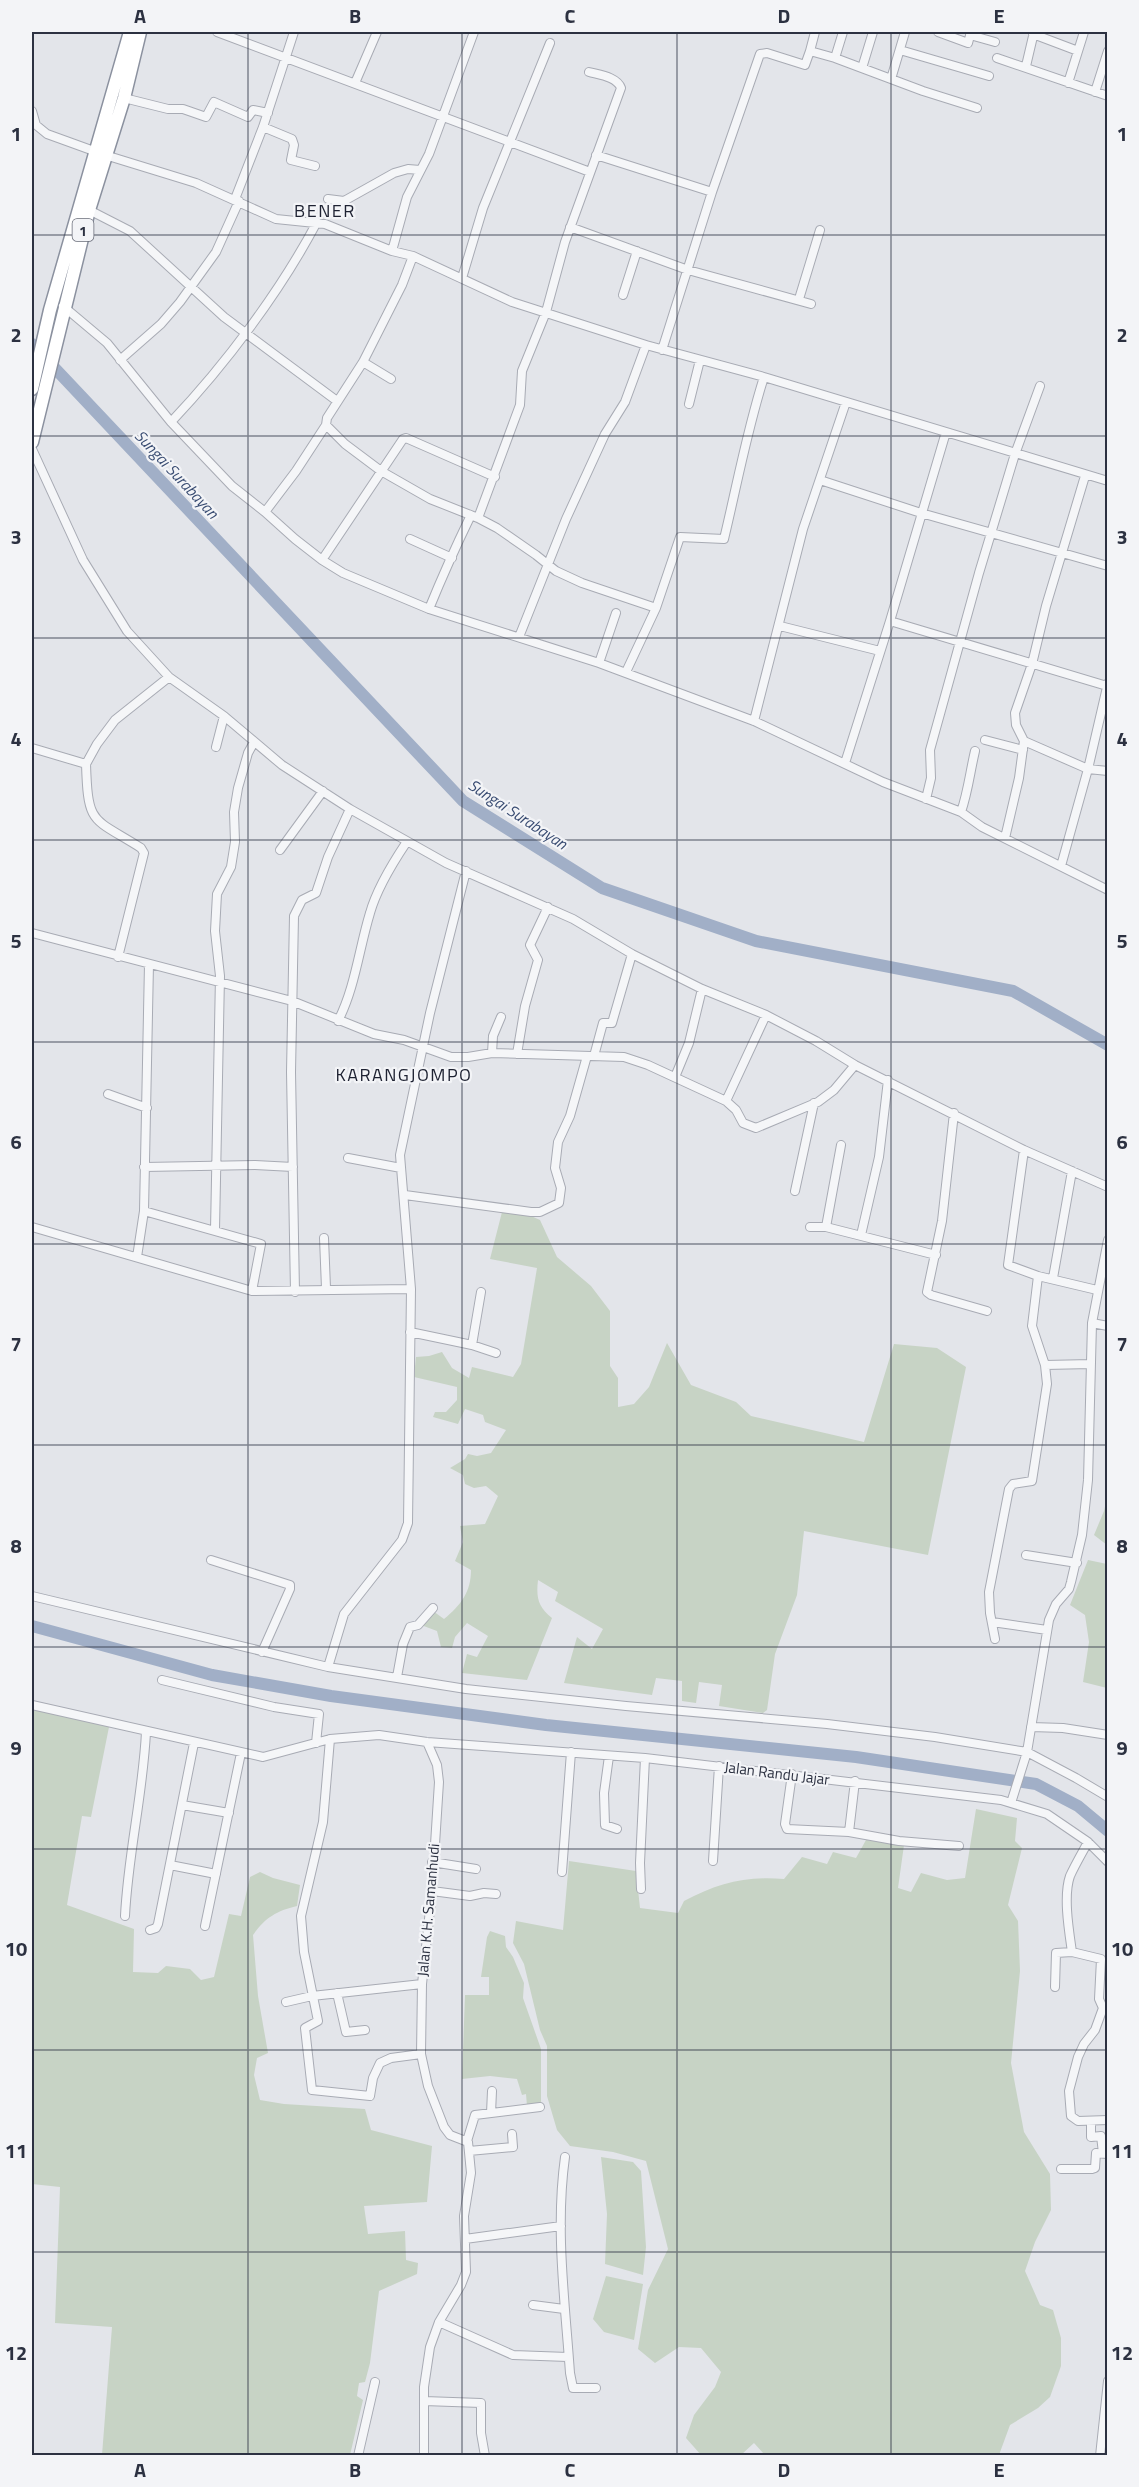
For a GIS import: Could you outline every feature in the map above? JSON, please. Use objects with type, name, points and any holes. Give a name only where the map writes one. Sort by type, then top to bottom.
[{"type":"highway","name":"1","points":[[32,438],[89,210],[130,32]]},
{"type":"highway","name":"1","points":[[32,389],[50,310],[103,143],[123,98],[140,32]]},
{"type":"street","points":[[217,32],[590,172]]},
{"type":"street","points":[[120,360],[161,324],[216,252],[263,127],[294,32]]},
{"type":"street","points":[[355,83],[377,32]]},
{"type":"street","points":[[392,251],[407,197],[429,154],[474,32]]},
{"type":"street","points":[[664,346],[712,192],[760,54],[767,53],[805,65],[815,32]]},
{"type":"street","points":[[835,58],[843,32]]},
{"type":"street","points":[[862,68],[873,32]]},
{"type":"street","points":[[891,79],[905,32]]},
{"type":"street","points":[[941,32],[968,43],[971,33],[995,42]]},
{"type":"street","points":[[1068,83],[1084,32]]},
{"type":"street","points":[[1026,66],[1034,33],[1078,51]]},
{"type":"street","points":[[464,273],[483,208],[550,43]]},
{"type":"street","points":[[900,50],[990,76]]},
{"type":"street","points":[[810,51],[978,108]]},
{"type":"street","points":[[1095,92],[1107,51]]},
{"type":"street","points":[[998,58],[1107,96]]},
{"type":"street","points":[[429,609],[444,569],[495,477],[520,405],[522,370],[546,312],[570,227],[621,88],[619,83],[613,79],[589,72]]},
{"type":"street","points":[[123,98],[168,109],[183,109],[206,117],[214,102],[248,117],[253,110],[268,112]]},
{"type":"street","points":[[32,111],[34,122],[40,130],[103,143],[186,179],[237,196],[276,219],[317,222],[392,251],[464,273],[512,302],[646,345],[664,346],[700,360],[764,377],[1107,481]]},
{"type":"street","points":[[263,127],[292,139],[294,145],[291,160],[315,166]]},
{"type":"street","points":[[596,155],[712,192]]},
{"type":"street","points":[[328,199],[344,201],[394,173],[408,169],[420,170]]},
{"type":"street","points":[[89,210],[129,231],[224,316],[337,401]]},
{"type":"street","points":[[171,422],[200,391],[246,332],[304,246],[317,222]]},
{"type":"street","points":[[570,227],[688,270],[811,304]]},
{"type":"street","points":[[799,299],[820,230]]},
{"type":"street","points":[[623,295],[637,251]]},
{"type":"street","points":[[265,512],[296,471],[363,362],[402,285],[413,256]]},
{"type":"street","points":[[62,312],[93,330],[171,422],[232,486],[294,539],[343,573],[429,609],[626,672],[754,721],[882,782],[961,812],[982,827],[1107,890]]},
{"type":"street","points":[[519,637],[585,474],[605,434],[625,402],[646,345]]},
{"type":"street","points":[[689,404],[700,360]]},
{"type":"street","points":[[363,362],[391,379]]},
{"type":"street","points":[[626,672],[656,608],[680,537],[724,539],[741,474],[750,426],[764,377]]},
{"type":"street","points":[[926,799],[931,778],[930,750],[979,573],[993,533],[1015,454],[1040,386]]},
{"type":"street","points":[[754,721],[803,529],[846,402]]},
{"type":"street","points":[[326,425],[345,444],[381,471],[430,500],[474,516],[497,528],[556,571],[582,583],[656,608]]},
{"type":"street","points":[[844,763],[890,621],[946,432]]},
{"type":"street","points":[[322,560],[381,471],[406,438],[495,477]]},
{"type":"street","points":[[32,449],[83,560],[127,631],[169,677],[224,716],[282,765],[406,843],[573,919],[633,954],[702,989],[766,1015],[816,1041],[855,1065],[954,1113],[1024,1153],[1107,1187]]},
{"type":"street","points":[[1005,838],[1015,798],[1024,741],[1016,726],[1015,712],[1032,662],[1046,606],[1086,476]]},
{"type":"street","points":[[820,480],[921,513],[1107,566]]},
{"type":"street","points":[[410,539],[452,558]]},
{"type":"street","points":[[599,663],[616,613]]},
{"type":"street","points":[[890,621],[962,640],[1107,684],[1088,768],[1061,866]]},
{"type":"street","points":[[780,626],[880,651]]},
{"type":"street","points":[[119,953],[144,853],[141,848],[97,820],[87,801],[86,764],[97,744],[116,720],[169,677]]},
{"type":"street","points":[[216,747],[224,716]]},
{"type":"street","points":[[985,740],[1023,750]]},
{"type":"street","points":[[1024,741],[1088,768],[1107,771]]},
{"type":"street","points":[[215,1230],[220,977],[215,932],[218,894],[231,867],[235,842],[234,812],[238,788],[248,753],[254,742]]},
{"type":"street","points":[[32,748],[86,764]]},
{"type":"street","points":[[961,812],[968,792],[975,751]]},
{"type":"street","points":[[280,850],[323,791]]},
{"type":"street","points":[[295,1292],[292,1167],[294,916],[302,900],[316,893],[328,858],[350,809]]},
{"type":"street","points":[[340,1018],[371,910],[391,865],[406,843]]},
{"type":"street","points":[[328,1666],[344,1614],[387,1563],[406,1530],[411,1289],[400,1155],[425,1047],[430,1013],[466,871]]},
{"type":"street","points":[[517,1054],[525,1006],[538,960],[531,945],[548,908]]},
{"type":"street","points":[[32,933],[119,953],[149,964],[220,977],[259,994],[293,998],[374,1034],[425,1047],[451,1057],[492,1053],[588,1058],[624,1057],[675,1077],[726,1101],[736,1110],[743,1123],[756,1128],[814,1103],[834,1090],[855,1065]]},
{"type":"street","points":[[405,1196],[531,1212],[540,1212],[559,1203],[561,1188],[555,1168],[558,1142],[570,1116],[588,1058],[603,1023],[612,1022],[633,954]]},
{"type":"street","points":[[137,1257],[144,1211],[149,964]]},
{"type":"street","points":[[675,1077],[688,1043],[702,989]]},
{"type":"street","points":[[726,1101],[766,1015]]},
{"type":"street","points":[[492,1053],[493,1036],[501,1017]]},
{"type":"street","points":[[861,1236],[879,1157],[888,1080]]},
{"type":"street","points":[[108,1094],[147,1108]]},
{"type":"street","points":[[795,1191],[814,1103]]},
{"type":"street","points":[[954,1113],[945,1203],[936,1255],[927,1289],[928,1294],[987,1311]]},
{"type":"street","points":[[825,1227],[840,1145]]},
{"type":"street","points":[[1024,1153],[1008,1265],[1097,1290]]},
{"type":"street","points":[[348,1158],[401,1168]]},
{"type":"street","points":[[144,1167],[292,1167]]},
{"type":"street","points":[[1053,1278],[1071,1174]]},
{"type":"street","points":[[144,1211],[261,1244],[252,1291]]},
{"type":"street","points":[[32,1227],[252,1291],[295,1292],[326,1288],[411,1289]]},
{"type":"street","points":[[810,1227],[825,1227],[936,1255]]},
{"type":"street","points":[[324,1238],[326,1288]]},
{"type":"street","points":[[1012,1799],[1025,1756],[1047,1630],[1053,1609],[1069,1589],[1077,1563],[1088,1480],[1092,1323],[1107,1240]]},
{"type":"street","points":[[995,1639],[989,1592],[1009,1490],[1013,1484],[1032,1481],[1047,1384],[1045,1365],[1032,1326],[1038,1275]]},
{"type":"street","points":[[472,1345],[481,1292]]},
{"type":"street","points":[[1092,1323],[1107,1326]]},
{"type":"street","points":[[410,1332],[472,1345],[496,1353]]},
{"type":"street","points":[[1045,1365],[1091,1364]]},
{"type":"street","points":[[1026,1555],[1077,1563]]},
{"type":"street","points":[[210,1560],[290,1585],[262,1652]]},
{"type":"street","points":[[32,1596],[262,1652],[328,1666],[398,1670],[466,1689],[626,1707],[827,1724],[935,1737],[1025,1756],[1076,1778],[1107,1797]]},
{"type":"street","points":[[398,1670],[410,1627],[418,1625],[433,1608]]},
{"type":"street","points":[[992,1622],[1047,1630]]},
{"type":"street","points":[[162,1680],[274,1707],[319,1714],[316,1743]]},
{"type":"street","points":[[32,1705],[194,1743],[269,1757],[330,1739],[379,1735],[427,1742]]},
{"type":"street","points":[[1031,1727],[1063,1728],[1107,1735]]},
{"type":"street","points":[[125,1916],[126,1891],[144,1774],[146,1732]]},
{"type":"street","points":[[330,1739],[322,1822],[301,1911],[304,1952],[318,2021],[305,2029],[313,2091],[370,2096],[373,2078],[380,2062],[421,2054]]},
{"type":"street","name":"Jalan Randu Jajar","points":[[427,1742],[571,1758],[1012,1799],[1047,1814],[1088,1842],[1107,1862]]},
{"type":"street","name":"Jalan K.H. Samanhudi","points":[[427,1742],[438,1774],[432,1892],[422,1984],[421,2054],[428,2086],[444,2127],[450,2134],[467,2140]]},
{"type":"street","points":[[150,1930],[157,1927],[194,1743]]},
{"type":"street","points":[[206,1926],[241,1753]]},
{"type":"street","points":[[562,1872],[571,1758]]},
{"type":"street","points":[[609,1761],[604,1793],[605,1826],[617,1828]]},
{"type":"street","points":[[641,1889],[640,1863],[645,1764]]},
{"type":"street","points":[[713,1861],[718,1771]]},
{"type":"street","points":[[792,1779],[787,1828],[959,1846]]},
{"type":"street","points":[[849,1833],[855,1785]]},
{"type":"street","points":[[182,1805],[229,1812]]},
{"type":"street","points":[[1072,1952],[1066,1894],[1070,1876],[1088,1842]]},
{"type":"street","points":[[432,1862],[476,1869]]},
{"type":"street","points":[[170,1865],[216,1874]]},
{"type":"street","points":[[432,1892],[470,1896],[496,1894]]},
{"type":"street","points":[[1055,1988],[1056,1953],[1072,1952],[1101,1959],[1099,1998],[1105,2009],[1095,2030],[1080,2052],[1069,2091],[1072,2118],[1078,2121],[1107,2120]]},
{"type":"street","points":[[286,2002],[312,1995],[422,1984]]},
{"type":"street","points":[[337,1993],[346,2032],[365,2030]]},
{"type":"street","points":[[491,2112],[492,2091]]},
{"type":"street","points":[[424,2456],[425,2369],[439,2322],[462,2282],[467,2265],[464,2216],[471,2174],[467,2140],[475,2115],[540,2107]]},
{"type":"street","points":[[1062,2169],[1095,2168],[1096,2153],[1105,2153],[1101,2136],[1091,2137],[1091,2121]]},
{"type":"street","points":[[470,2151],[513,2147],[513,2134]]},
{"type":"street","points":[[565,2157],[560,2194],[561,2267],[567,2357],[573,2387],[596,2388]]},
{"type":"street","points":[[465,2240],[561,2226]]},
{"type":"street","points":[[532,2305],[564,2309]]},
{"type":"street","points":[[439,2322],[513,2355],[567,2357]]},
{"type":"street","points":[[1102,2449],[1107,2381]]},
{"type":"street","points":[[358,2456],[375,2382]]},
{"type":"street","points":[[424,2401],[481,2403],[481,2433],[485,2456]]},
{"type":"green space","points":[[502,1212],[531,1216],[540,1220],[557,1257],[591,1286],[610,1311],[610,1366],[618,1378],[618,1407],[634,1404],[649,1387],[667,1343],[691,1385],[736,1402],[751,1416],[864,1442],[894,1344],[937,1348],[966,1367],[928,1555],[804,1531],[797,1595],[775,1654],[767,1710],[763,1713],[719,1706],[722,1685],[699,1682],[696,1703],[682,1701],[682,1681],[656,1678],[652,1695],[564,1683],[577,1637],[592,1649],[603,1629],[555,1601],[558,1592],[538,1580],[539,1602],[552,1618],[527,1680],[462,1673],[467,1654],[477,1657],[488,1636],[467,1623],[455,1637],[452,1648],[441,1647],[437,1631],[421,1625],[433,1611],[444,1619],[464,1598],[471,1578],[471,1570],[455,1561],[463,1542],[460,1526],[485,1524],[498,1496],[486,1486],[474,1488],[465,1484],[463,1475],[450,1468],[465,1459],[468,1454],[477,1456],[491,1453],[506,1430],[485,1422],[483,1415],[465,1409],[458,1424],[433,1417],[435,1412],[446,1412],[457,1400],[457,1387],[414,1377],[416,1357],[442,1352],[452,1368],[469,1378],[472,1367],[513,1377],[521,1364],[537,1268],[490,1259]]},
{"type":"green space","points":[[1107,1497],[1107,1545],[1094,1535]]},
{"type":"green space","points":[[1088,1560],[1107,1564],[1107,1688],[1083,1682],[1089,1642],[1085,1615],[1070,1605]]},
{"type":"green space","points":[[32,1708],[109,1727],[91,1817],[82,1816],[67,1905],[134,1929],[133,1972],[158,1973],[166,1966],[190,1969],[201,1980],[214,1977],[229,1914],[241,1916],[250,1877],[260,1872],[300,1885],[297,1906],[272,1916],[253,1935],[258,1996],[268,2053],[257,2058],[254,2075],[260,2100],[284,2104],[365,2109],[371,2130],[432,2146],[427,2202],[364,2206],[368,2234],[405,2231],[406,2260],[418,2263],[417,2274],[379,2291],[370,2363],[365,2382],[359,2383],[357,2396],[363,2400],[350,2455],[102,2455],[112,2327],[55,2323],[60,2187],[32,2184]]},
{"type":"green space","points":[[976,1809],[1017,1818],[1015,1841],[1022,1848],[1008,1905],[1018,1921],[1020,1971],[1011,2063],[1024,2132],[1050,2174],[1051,2210],[1035,2242],[1025,2271],[1040,2305],[1053,2310],[1061,2338],[1061,2366],[1050,2397],[1038,2408],[1010,2425],[999,2455],[765,2455],[754,2443],[741,2455],[701,2455],[686,2438],[694,2415],[715,2387],[721,2372],[701,2348],[679,2347],[655,2363],[638,2349],[648,2290],[668,2249],[646,2161],[613,2152],[570,2146],[557,2130],[547,2096],[547,2046],[540,2030],[524,1964],[513,1943],[516,1921],[563,1930],[569,1861],[636,1871],[640,1908],[678,1913],[684,1901],[720,1885],[744,1880],[784,1879],[802,1857],[827,1864],[833,1852],[856,1858],[866,1840],[904,1845],[898,1888],[911,1892],[921,1873],[947,1880],[965,1878]]},
{"type":"green space","points":[[490,1931],[505,1936],[506,1947],[524,1983],[523,1998],[541,2049],[541,2103],[527,2106],[526,2094],[522,2095],[517,2079],[490,2076],[462,2079],[465,1995],[489,1995],[489,1977],[481,1977]]},
{"type":"green space","points":[[601,2157],[633,2162],[641,2171],[646,2247],[643,2275],[605,2264],[607,2214]]},
{"type":"green space","points":[[606,2276],[643,2284],[634,2340],[604,2332],[593,2319]]},
{"type":"waterway","name":"Sungai Surabayan","points":[[32,344],[463,801],[602,888],[756,941],[1013,991],[1108,1045]]},
{"type":"waterway","points":[[32,1626],[212,1675],[331,1696],[546,1725],[856,1757],[1036,1784],[1078,1806],[1108,1831]]},
{"type":"district","name":"BENER","points":[[325,210]]},
{"type":"district","name":"KARANGJOMPO","points":[[404,1074]]}]
